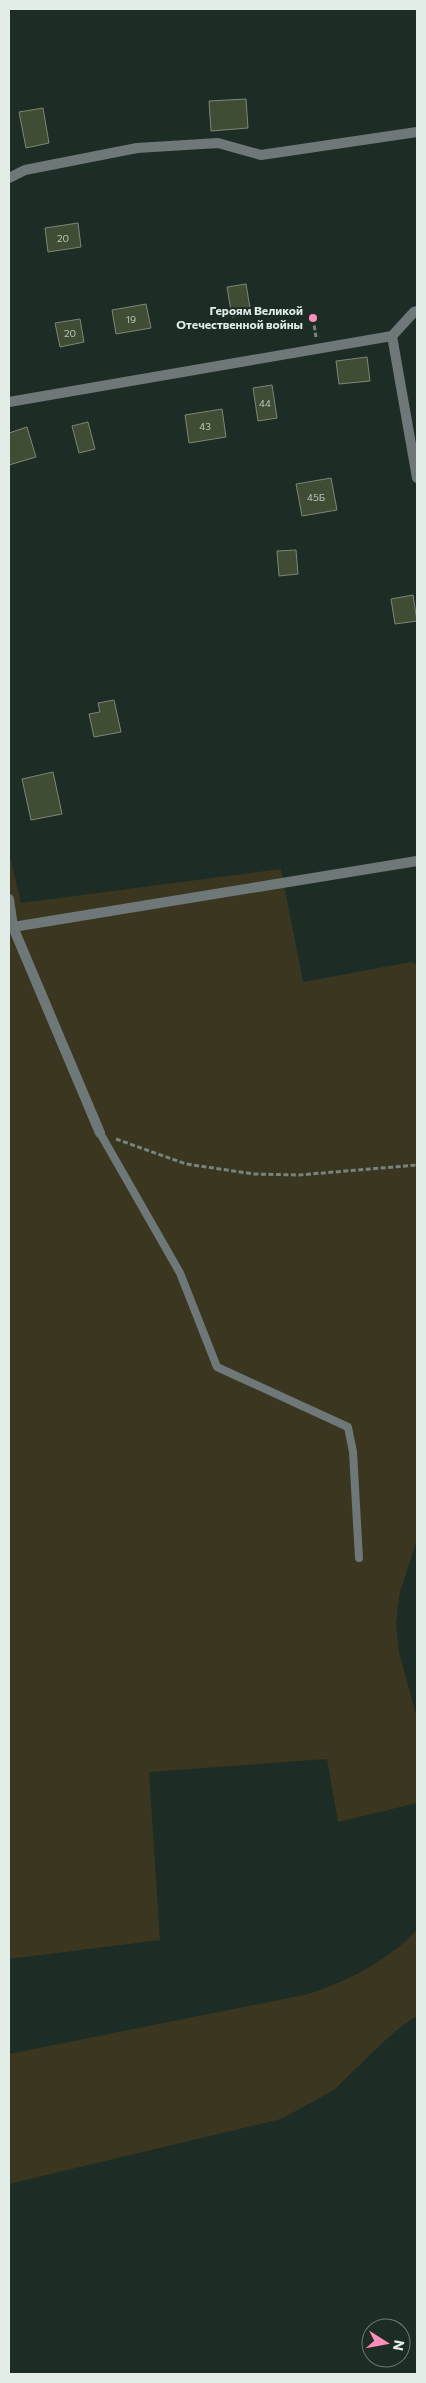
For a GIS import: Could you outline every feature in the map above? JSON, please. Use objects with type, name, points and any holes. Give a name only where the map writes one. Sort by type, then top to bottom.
[{"type":"street","points":[[9,178],[25,170],[137,148],[218,143],[261,155],[417,132]]},
{"type":"street","points":[[9,402],[392,336],[417,311]]},
{"type":"street","points":[[392,336],[417,478]]},
{"type":"street","points":[[13,927],[417,860]]},
{"type":"street","points":[[9,899],[13,927],[100,1133]]},
{"type":"lane","points":[[100,1133],[180,1273],[217,1367],[348,1427],[353,1452],[359,1558]]},
{"type":"path","points":[[313,318],[318,349]]},
{"type":"path","points":[[100,1133],[186,1164],[254,1174],[299,1175],[417,1165]]},
{"type":"shaded area","points":[[9,852],[21,903],[281,869],[303,982],[411,962],[417,965],[417,1540],[400,1592],[396,1623],[399,1652],[417,1718],[417,1803],[338,1822],[327,1759],[149,1772],[160,1940],[9,1959]]},
{"type":"shaded area","points":[[417,1930],[417,2016],[380,2045],[334,2090],[281,2119],[9,2184],[9,2054],[304,1995],[335,1984],[365,1970],[393,1952]]},
{"type":"building","points":[[246,99],[248,128],[211,131],[209,101]]},
{"type":"building","points":[[43,108],[49,143],[26,148],[19,112]]},
{"type":"building","points":[[78,223],[81,247],[48,252],[45,228]]},
{"type":"building","points":[[246,284],[251,314],[232,317],[227,287]]},
{"type":"building","points":[[146,304],[151,328],[116,334],[112,310]]},
{"type":"building","points":[[80,319],[84,342],[60,347],[55,323]]},
{"type":"building","points":[[367,357],[370,381],[339,384],[336,361]]},
{"type":"building","points":[[272,385],[277,418],[258,421],[253,388]]},
{"type":"building","points":[[222,409],[226,437],[189,443],[185,415]]},
{"type":"building","points":[[88,422],[95,449],[79,453],[72,426]]},
{"type":"building","points":[[27,427],[36,457],[9,465],[9,433]]},
{"type":"building","points":[[331,478],[337,510],[302,516],[296,484]]},
{"type":"building","points":[[296,550],[298,574],[279,576],[277,551]]},
{"type":"building","points":[[413,595],[417,621],[395,624],[391,599]]},
{"type":"building","points":[[114,700],[121,732],[94,737],[89,714],[100,712],[98,703]]},
{"type":"building","points":[[53,772],[62,814],[31,820],[22,779]]},
{"type":"place","name":"Героям Великой Отечественной войны","points":[[313,318]]}]
